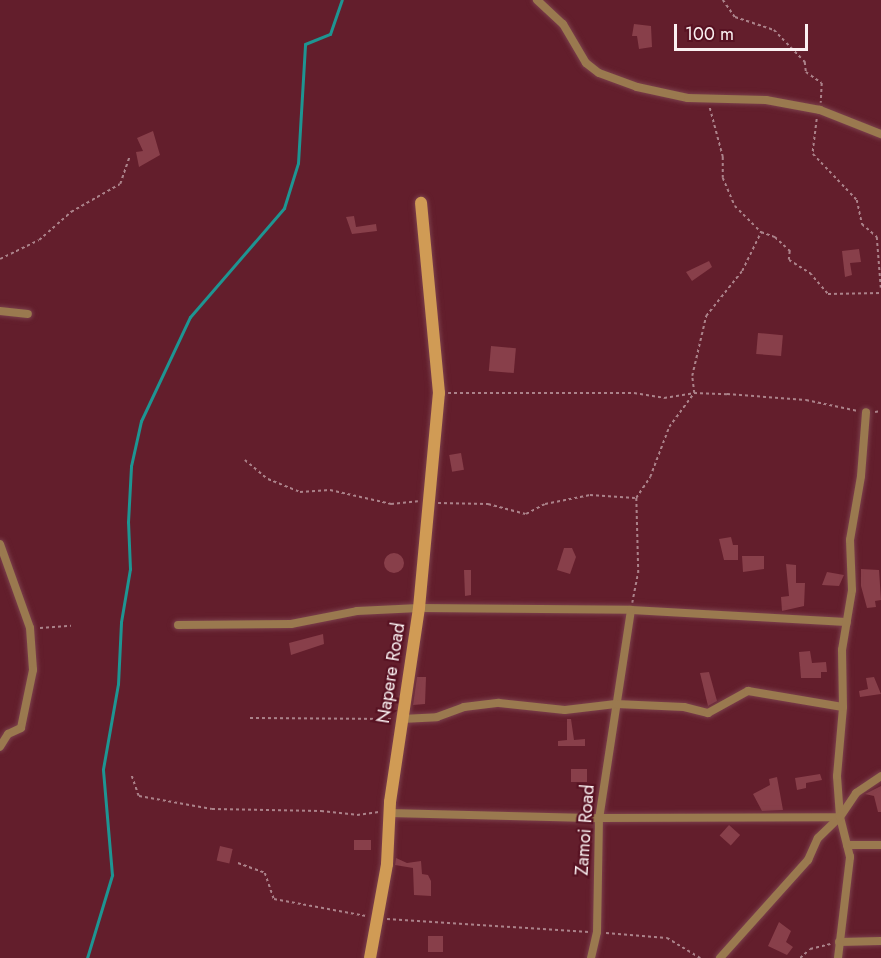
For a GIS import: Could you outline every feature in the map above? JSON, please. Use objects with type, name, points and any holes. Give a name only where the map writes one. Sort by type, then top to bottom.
[{"type":"street","points":[[537,0],[563,24],[586,63],[600,73],[637,87],[688,98],[766,100],[819,110],[881,134]]},
{"type":"street","name":"Napere Road","points":[[370,958],[387,864],[389,813],[419,608],[438,393],[421,202]]},
{"type":"street","points":[[0,311],[27,314]]},
{"type":"street","points":[[838,958],[850,857],[840,817],[837,776],[843,707],[842,650],[852,590],[850,540],[861,476],[866,412]]},
{"type":"street","points":[[0,544],[30,628],[33,670],[21,728],[4,734],[0,747]]},
{"type":"street","points":[[178,626],[291,624],[357,611],[419,608],[631,610],[847,622]]},
{"type":"street","name":"Zamoi Road","points":[[591,958],[597,932],[599,818],[631,610]]},
{"type":"street","points":[[402,719],[437,717],[464,708],[499,703],[565,710],[616,704],[684,707],[708,713],[748,691],[843,707]]},
{"type":"street","points":[[720,958],[808,860],[818,838],[840,817],[856,793],[881,776]]},
{"type":"street","points":[[389,813],[599,818],[840,817]]},
{"type":"street","points":[[847,845],[881,844]]},
{"type":"street","points":[[839,942],[881,941]]},
{"type":"path","points":[[723,0],[735,17],[774,30],[805,62],[806,72],[822,83],[813,154],[857,200],[862,224],[877,237],[881,288]]},
{"type":"path","points":[[706,106],[711,108],[718,134],[723,178],[735,206],[761,231],[783,244],[790,251],[789,260],[810,273],[828,294],[881,293]]},
{"type":"path","points":[[0,259],[39,240],[70,212],[120,184],[129,158]]},
{"type":"path","points":[[631,610],[638,573],[636,498],[650,477],[669,427],[694,393],[692,376],[706,316],[742,271],[761,231]]},
{"type":"path","points":[[438,393],[479,396],[634,393],[664,398],[694,393],[806,400],[866,412],[881,411]]},
{"type":"path","points":[[30,628],[71,626]]},
{"type":"path","points":[[250,718],[402,719]]},
{"type":"path","points":[[132,776],[140,796],[212,809],[321,811],[357,815],[389,813]]},
{"type":"path","points":[[238,863],[265,873],[274,899],[376,918],[667,938],[700,958]]},
{"type":"path","points":[[800,958],[810,949],[839,942]]},
{"type":"building","points":[[634,24],[651,26],[652,47],[639,49],[637,36],[632,36]]},
{"type":"building","points":[[153,131],[160,155],[139,167],[136,152],[143,151],[137,138]]},
{"type":"building","points":[[354,216],[356,227],[376,224],[377,231],[352,234],[346,217]]},
{"type":"building","points":[[859,249],[861,262],[850,263],[852,275],[845,277],[842,251]]},
{"type":"building","points":[[709,261],[712,267],[692,281],[686,272]]},
{"type":"building","points":[[758,333],[783,335],[781,356],[756,354]]},
{"type":"building","points":[[491,346],[516,348],[514,373],[489,371]]},
{"type":"building","points":[[461,453],[464,470],[452,472],[449,455]]},
{"type":"building","points":[[731,537],[733,545],[738,545],[738,560],[724,560],[719,539]]},
{"type":"building","points":[[564,548],[572,548],[576,557],[570,574],[557,570]]},
{"type":"building","points":[[394,553],[401,556],[404,563],[401,570],[394,573],[387,570],[384,563],[387,556]]},
{"type":"building","points":[[742,556],[764,556],[764,569],[743,572]]},
{"type":"building","points":[[786,564],[796,565],[796,583],[805,583],[804,606],[782,611],[781,597],[789,596]]},
{"type":"building","points":[[861,569],[879,570],[881,600],[875,601],[876,607],[867,608],[861,586]]},
{"type":"building","points":[[464,570],[471,570],[471,595],[465,596]]},
{"type":"building","points":[[827,572],[844,575],[839,586],[822,585]]},
{"type":"building","points":[[323,634],[324,644],[291,655],[289,643]]},
{"type":"building","points":[[810,651],[812,663],[826,662],[827,672],[821,672],[821,678],[801,678],[799,652]]},
{"type":"building","points":[[709,672],[717,701],[708,706],[700,673]]},
{"type":"building","points":[[417,677],[426,677],[425,704],[413,705]]},
{"type":"building","points":[[874,677],[881,694],[860,697],[859,691],[868,689],[866,678]]},
{"type":"building","points":[[567,719],[571,719],[574,740],[585,739],[585,746],[558,746],[558,741],[567,740]]},
{"type":"building","points":[[571,769],[587,769],[587,782],[571,782]]},
{"type":"building","points":[[820,774],[822,780],[806,783],[806,788],[797,790],[795,778]]},
{"type":"building","points":[[777,777],[783,810],[762,811],[753,794],[770,785],[769,779]]},
{"type":"building","points":[[881,786],[881,812],[878,812],[874,796],[865,794]]},
{"type":"building","points":[[729,825],[740,835],[731,845],[720,835]]},
{"type":"building","points":[[354,840],[371,840],[371,850],[354,850]]},
{"type":"building","points":[[220,846],[233,849],[229,864],[217,861]]},
{"type":"building","points":[[396,858],[407,863],[421,861],[422,874],[428,875],[431,881],[431,896],[414,895],[413,868],[395,865]]},
{"type":"building","points":[[779,922],[791,931],[786,942],[793,947],[787,955],[768,946]]},
{"type":"building","points":[[428,936],[443,936],[443,952],[428,952]]},
{"type":"waterway","points":[[87,958],[112,875],[103,769],[118,684],[121,622],[130,569],[128,522],[131,466],[141,421],[190,317],[284,208],[298,163],[305,44],[330,34],[342,0]]}]
